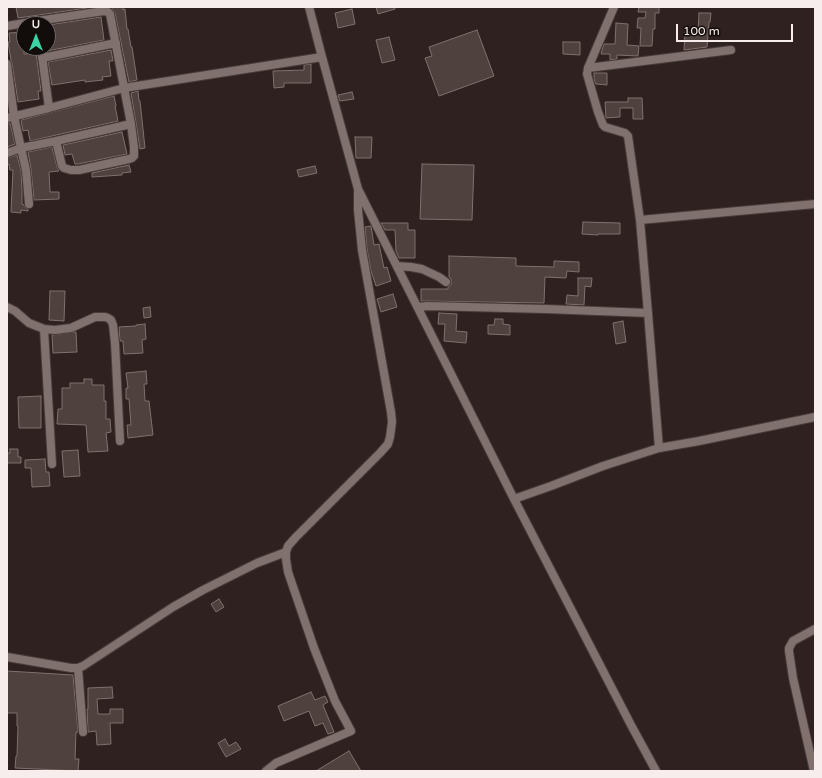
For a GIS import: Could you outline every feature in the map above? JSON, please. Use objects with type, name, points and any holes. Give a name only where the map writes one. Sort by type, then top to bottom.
[{"type":"street","points":[[309,7],[358,189],[514,499],[656,771]]},
{"type":"street","points":[[614,7],[588,68],[587,74],[603,125],[628,135],[640,220],[659,448]]},
{"type":"street","points":[[56,19],[106,11],[110,14],[131,124],[134,156],[129,159],[79,170],[67,170],[62,166],[56,141]]},
{"type":"street","points":[[49,108],[42,58],[116,43]]},
{"type":"street","points":[[588,68],[731,50]]},
{"type":"street","points":[[11,117],[124,88],[322,57]]},
{"type":"street","points":[[7,64],[11,117],[26,170],[29,204]]},
{"type":"street","points":[[7,153],[21,148],[131,124]]},
{"type":"street","points":[[266,771],[276,763],[351,731],[335,701],[314,648],[288,572],[286,552],[288,546],[296,537],[380,453],[388,444],[390,437],[392,422],[391,412],[362,250],[358,210],[358,189]]},
{"type":"street","points":[[640,220],[815,204]]},
{"type":"street","points":[[397,266],[422,269],[446,282]]},
{"type":"street","points":[[7,307],[15,311],[29,323],[44,329],[55,330],[71,328],[95,317],[105,317],[111,320],[115,344],[120,441]]},
{"type":"street","points":[[418,307],[546,309],[648,313]]},
{"type":"street","points":[[44,329],[52,464]]},
{"type":"street","points":[[514,499],[603,466],[659,448],[815,417]]},
{"type":"street","points":[[7,658],[78,668],[173,607],[203,590],[257,563],[286,552]]},
{"type":"street","points":[[814,771],[793,678],[789,650],[793,641],[815,629]]},
{"type":"street","points":[[78,668],[83,732]]},
{"type":"building","points":[[16,7],[94,7],[32,16],[18,16]]},
{"type":"building","points":[[111,7],[123,7],[123,10],[125,9],[127,29],[132,47],[137,80],[129,82],[115,13]]},
{"type":"building","points":[[376,7],[395,7],[395,9],[378,14]]},
{"type":"building","points":[[639,7],[659,7],[659,13],[655,13],[655,29],[653,29],[652,46],[640,46],[641,28],[637,28],[638,18],[645,18],[646,12],[638,12]]},
{"type":"building","points":[[352,9],[355,24],[338,28],[335,13]]},
{"type":"building","points":[[699,13],[711,13],[707,47],[684,50],[685,32],[698,33]]},
{"type":"building","points":[[101,17],[104,40],[56,49],[56,24]]},
{"type":"building","points":[[616,23],[628,24],[627,45],[639,46],[638,56],[617,55],[617,59],[610,60],[610,54],[601,54],[604,44],[615,44]]},
{"type":"building","points":[[477,30],[494,76],[439,96],[425,58],[432,56],[429,47]]},
{"type":"building","points":[[9,33],[16,33],[16,56],[36,56],[41,91],[38,91],[39,99],[18,102],[8,42],[10,42]]},
{"type":"building","points":[[389,37],[395,60],[382,63],[376,40]]},
{"type":"building","points":[[563,42],[580,42],[580,55],[563,54]]},
{"type":"building","points":[[111,50],[113,61],[109,61],[111,76],[102,77],[103,80],[85,82],[85,80],[52,85],[48,62]]},
{"type":"building","points":[[311,64],[311,83],[284,83],[284,87],[274,88],[273,71],[304,70],[304,65]]},
{"type":"building","points":[[594,73],[607,73],[607,85],[596,84]]},
{"type":"building","points":[[138,91],[145,148],[140,149],[131,93]]},
{"type":"building","points":[[352,92],[354,99],[340,101],[338,95]]},
{"type":"building","points":[[114,96],[118,121],[30,141],[28,130],[23,131],[21,120]]},
{"type":"building","points":[[628,98],[642,98],[643,119],[633,119],[633,108],[620,108],[620,117],[606,118],[605,102],[628,102]]},
{"type":"building","points":[[7,123],[10,123],[15,144],[7,147]]},
{"type":"building","points":[[122,132],[127,154],[78,164],[75,164],[72,154],[65,155],[63,145]]},
{"type":"building","points":[[355,137],[372,137],[371,158],[356,158]]},
{"type":"building","points":[[52,147],[59,171],[49,172],[50,192],[59,192],[59,199],[34,200],[28,152]]},
{"type":"building","points":[[17,155],[21,171],[22,204],[28,209],[28,211],[21,210],[21,213],[11,212],[13,170],[10,170],[9,164],[7,165],[7,158]]},
{"type":"building","points":[[422,164],[474,165],[472,220],[420,219]]},
{"type":"building","points":[[129,165],[131,172],[122,173],[122,175],[92,177],[92,173]]},
{"type":"building","points":[[315,166],[317,173],[299,177],[297,170]]},
{"type":"building","points":[[583,222],[620,223],[620,234],[582,234]]},
{"type":"building","points":[[381,223],[408,223],[408,230],[415,230],[415,258],[399,258],[396,251],[395,230],[385,230]]},
{"type":"building","points":[[371,226],[374,245],[379,244],[384,268],[387,267],[391,281],[376,286],[371,271],[365,227]]},
{"type":"building","points":[[449,256],[516,258],[516,266],[554,267],[554,261],[579,262],[579,272],[567,271],[566,278],[545,277],[544,303],[421,301],[421,289],[448,289],[451,285],[451,279],[449,277]]},
{"type":"building","points":[[578,278],[592,278],[591,287],[585,286],[584,305],[566,304],[567,295],[578,296]]},
{"type":"building","points":[[50,291],[65,291],[64,321],[49,320]]},
{"type":"building","points":[[393,294],[397,307],[381,312],[377,299]]},
{"type":"building","points":[[150,307],[151,317],[144,318],[143,308]]},
{"type":"building","points":[[439,313],[457,314],[456,331],[467,332],[466,343],[444,341],[445,324],[438,324]]},
{"type":"building","points":[[495,319],[503,319],[503,324],[510,325],[510,335],[488,334],[488,325],[494,325]]},
{"type":"building","points":[[623,321],[626,342],[616,344],[613,323]]},
{"type":"building","points":[[145,324],[146,339],[142,340],[143,353],[124,354],[123,341],[120,341],[119,327]]},
{"type":"building","points":[[76,332],[77,352],[53,353],[52,335]]},
{"type":"building","points":[[146,371],[147,384],[144,384],[145,401],[149,401],[153,435],[128,438],[127,425],[131,425],[129,399],[126,399],[126,388],[128,388],[126,373]]},
{"type":"building","points":[[84,379],[92,379],[92,385],[104,385],[106,419],[110,419],[111,432],[106,433],[108,451],[88,452],[86,425],[57,424],[58,409],[62,409],[62,388],[70,388],[70,383],[84,383]]},
{"type":"building","points":[[41,396],[41,428],[19,428],[18,397]]},
{"type":"building","points":[[10,449],[18,449],[18,457],[21,457],[21,463],[7,463],[7,453],[10,453]]},
{"type":"building","points":[[78,450],[80,476],[64,477],[62,451]]},
{"type":"building","points":[[45,459],[46,472],[49,472],[50,486],[32,487],[31,468],[25,468],[25,460]]},
{"type":"building","points":[[219,599],[224,607],[216,612],[211,604]]},
{"type":"building","points":[[7,671],[73,675],[78,732],[76,732],[75,759],[79,759],[78,771],[15,768],[17,756],[17,713],[7,713]]},
{"type":"building","points":[[112,687],[113,698],[97,699],[98,714],[110,714],[110,709],[123,709],[123,723],[110,723],[111,744],[97,745],[96,731],[88,732],[88,688]]},
{"type":"building","points":[[311,692],[315,700],[325,696],[328,702],[323,705],[334,732],[328,734],[323,723],[315,726],[309,711],[284,721],[278,706]]},
{"type":"building","points":[[225,739],[229,746],[236,742],[241,749],[226,757],[218,743]]},
{"type":"building","points":[[349,751],[361,771],[316,771]]}]
